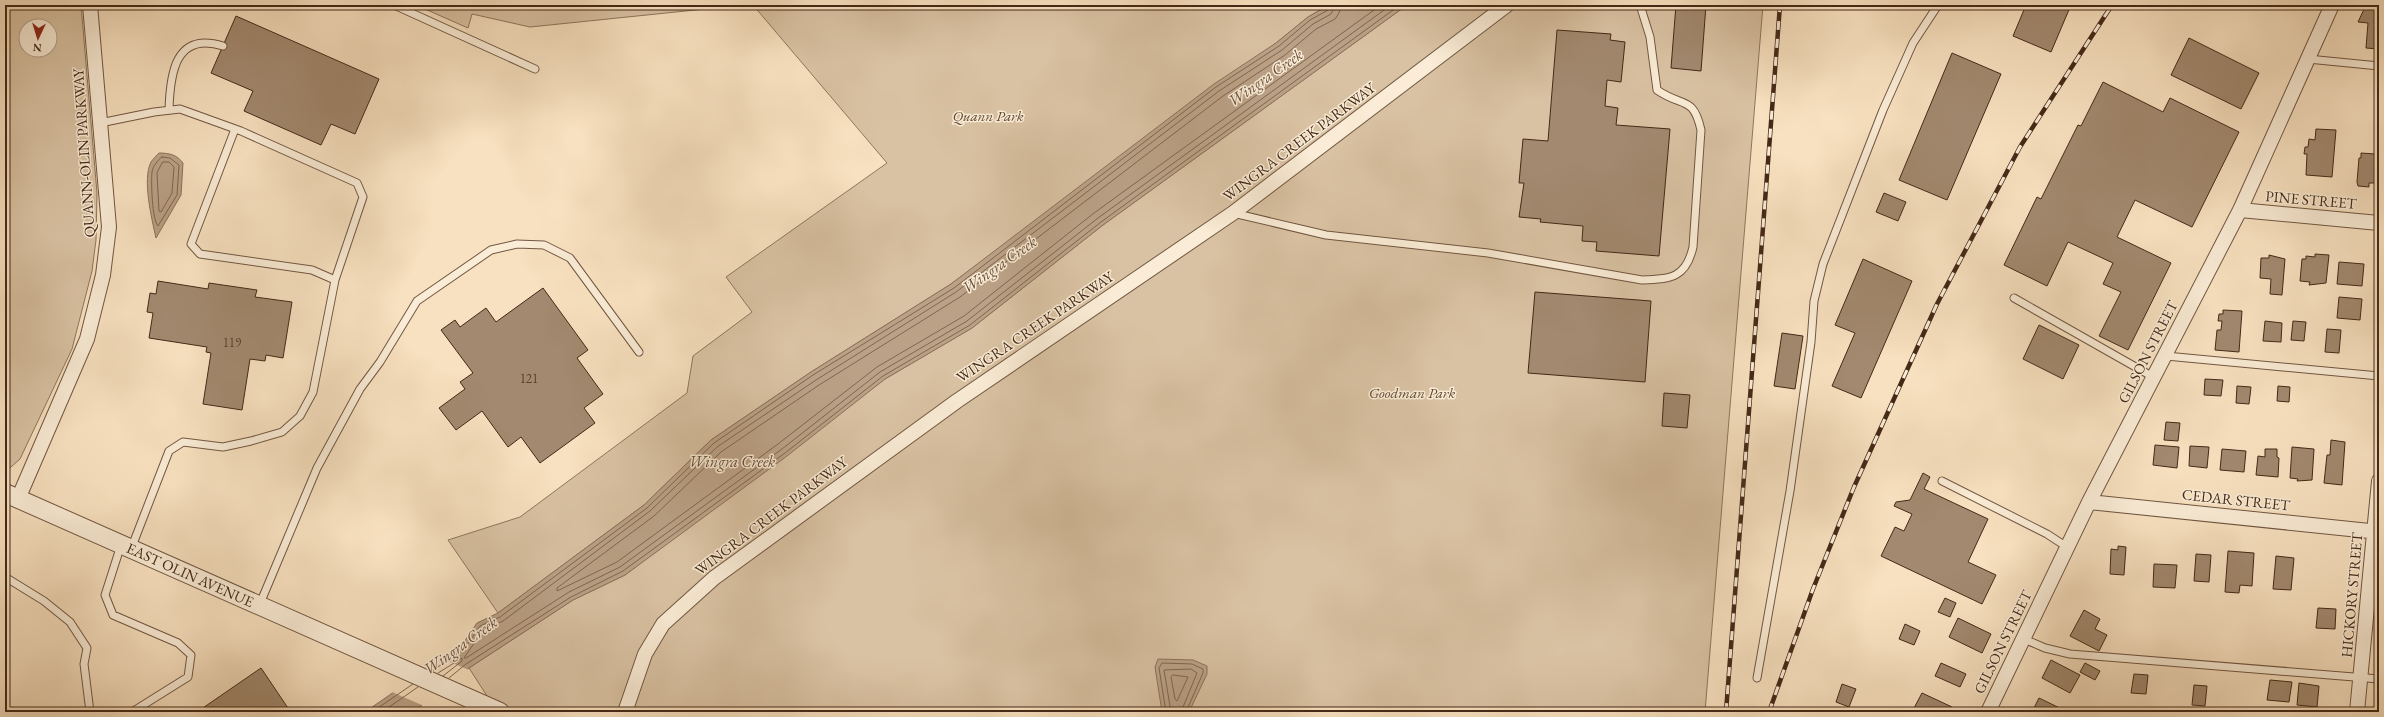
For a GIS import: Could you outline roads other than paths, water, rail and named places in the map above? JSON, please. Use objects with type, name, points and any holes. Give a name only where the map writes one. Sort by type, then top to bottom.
[{"type":"street","name":"QUANN-OLIN PARKWAY","points":[[12,496],[87,339],[103,275],[109,227],[90,5]]},
{"type":"street","name":"WINGRA CREEK PARKWAY","points":[[625,712],[645,654],[663,624],[714,578],[957,401],[1233,213],[1507,5]]},
{"type":"street","name":"GILSON STREET","points":[[1988,712],[2089,502],[2155,378],[2240,210],[2332,5]]},
{"type":"street","name":"PINE STREET","points":[[2240,210],[2379,223]]},
{"type":"street","name":"HICKORY STREET","points":[[2358,712],[2377,532],[2379,481]]},
{"type":"street","name":"EAST OLIN AVENUE","points":[[12,496],[498,711]]},
{"type":"street","name":"CEDAR STREET","points":[[2089,502],[2377,532]]},
{"type":"lane","points":[[394,5],[535,69]]},
{"type":"lane","points":[[1233,213],[1326,235],[1488,253],[1642,280],[1663,280],[1679,275],[1690,262],[1693,247],[1701,130],[1697,114],[1689,104],[1671,99],[1657,90],[1650,38],[1640,5]]},
{"type":"lane","points":[[1757,678],[1790,492],[1811,342],[1814,301],[1823,264],[1883,110],[1910,49],[1938,5]]},
{"type":"lane","points":[[169,110],[170,90],[175,62],[183,51],[194,44],[208,41],[223,46]]},
{"type":"lane","points":[[2308,59],[2379,66]]},
{"type":"lane","points":[[100,123],[180,109],[235,129],[356,183],[363,197],[335,280],[313,392],[300,416],[282,432],[251,441],[223,447],[183,442],[169,451],[105,595],[113,615],[178,643],[191,654],[188,676],[132,712]]},
{"type":"lane","points":[[235,129],[191,244],[200,254],[312,270],[335,280]]},
{"type":"lane","points":[[259,606],[317,468],[360,389],[380,362],[417,301],[491,250],[517,244],[544,245],[570,258],[639,352]]},
{"type":"lane","points":[[2014,298],[2155,378]]},
{"type":"lane","points":[[2166,356],[2379,376]]},
{"type":"lane","points":[[1942,481],[2047,534],[2068,547]]},
{"type":"lane","points":[[5,577],[44,601],[70,622],[87,648],[84,664],[90,712]]},
{"type":"lane","points":[[2024,639],[2045,648],[2070,654],[2379,679]]},
{"type":"water","name":"Wingra Creek","points":[[1329,5],[1407,5],[1103,225],[972,328],[885,379],[787,456],[625,575],[573,600],[469,668],[413,712],[365,712],[462,645],[477,623],[498,613],[644,505],[711,440],[811,372],[951,284],[1214,84],[1276,43],[1308,17]]},
{"type":"water","points":[[159,153],[173,155],[183,163],[181,195],[156,238],[152,221],[147,179],[148,169],[151,162]]},
{"type":"water","points":[[1158,659],[1193,660],[1207,666],[1207,674],[1189,712],[1162,712],[1155,667]]},
{"type":"railway","points":[[1726,712],[1780,5]]},
{"type":"railway","points":[[1769,712],[1813,589],[1854,487],[1937,304],[2020,147],[2112,5]]},
{"type":"park label","name":"Quann Park","points":[[988,116]]},
{"type":"park label","name":"Goodman Park","points":[[1412,393]]}]
